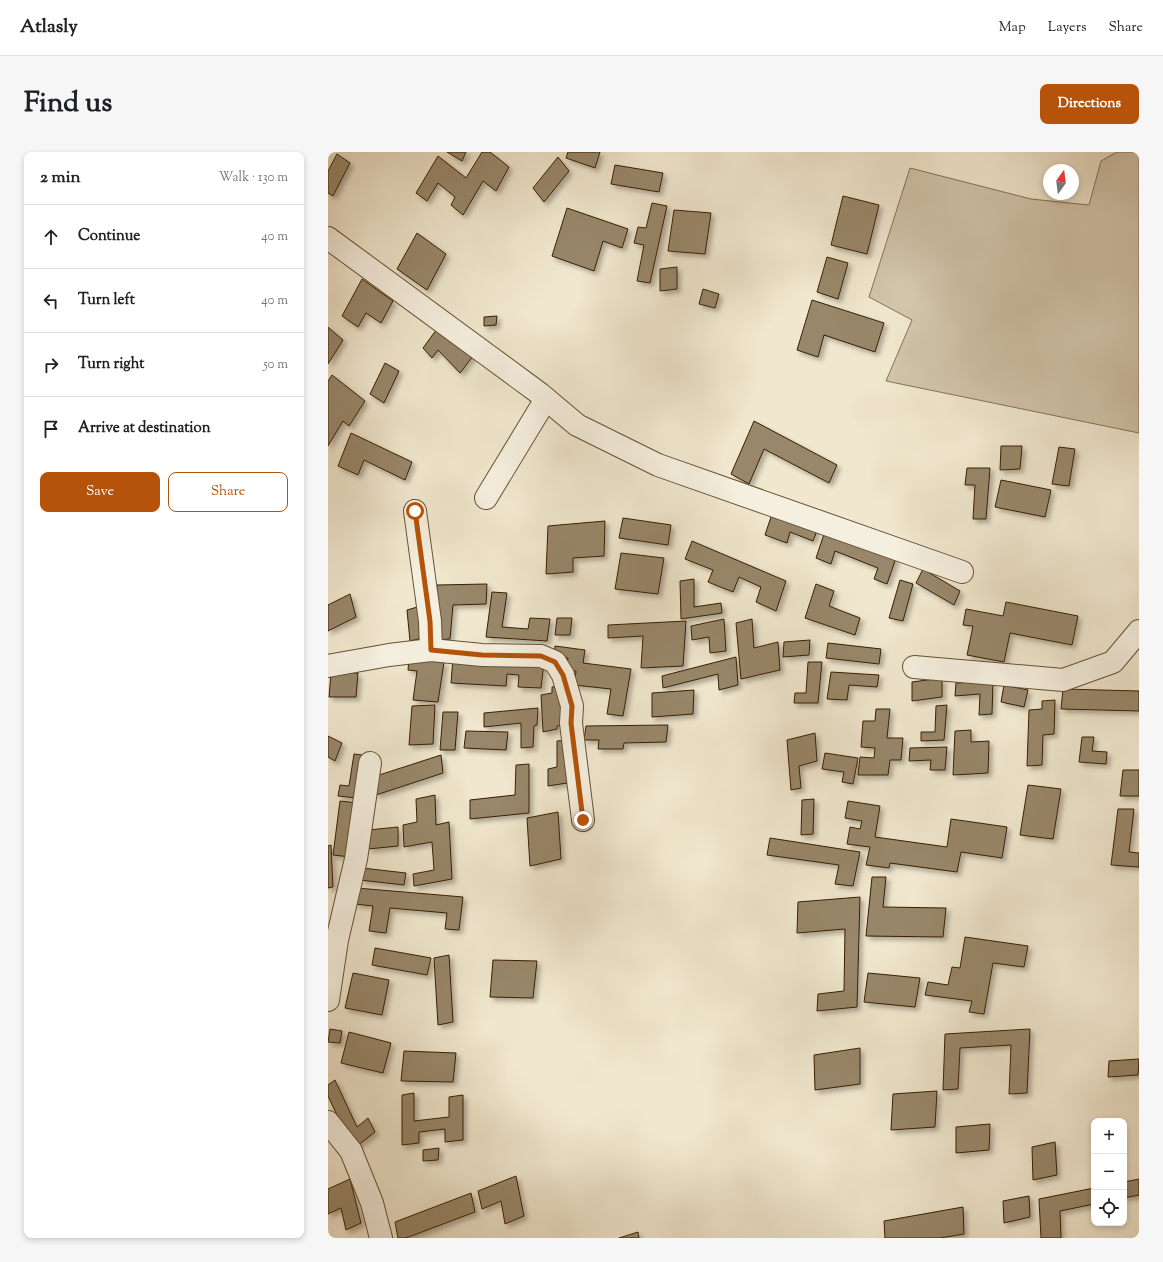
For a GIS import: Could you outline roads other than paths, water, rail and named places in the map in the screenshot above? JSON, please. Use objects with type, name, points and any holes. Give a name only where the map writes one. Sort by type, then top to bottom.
[{"type":"street","points":[[328,238],[546,400],[577,425],[658,465],[962,572]]},
{"type":"street","points":[[486,498],[546,400]]},
{"type":"street","points":[[415,511],[430,621],[431,650]]},
{"type":"street","points":[[914,667],[1063,680],[1113,662],[1139,631]]},
{"type":"street","points":[[328,666],[389,654],[431,650],[482,655],[541,656],[555,662],[563,675],[572,706],[571,723],[583,820]]},
{"type":"street","points":[[328,1000],[337,940],[356,860],[370,762]]},
{"type":"street","points":[[328,1122],[351,1151],[372,1203],[381,1238]]}]
